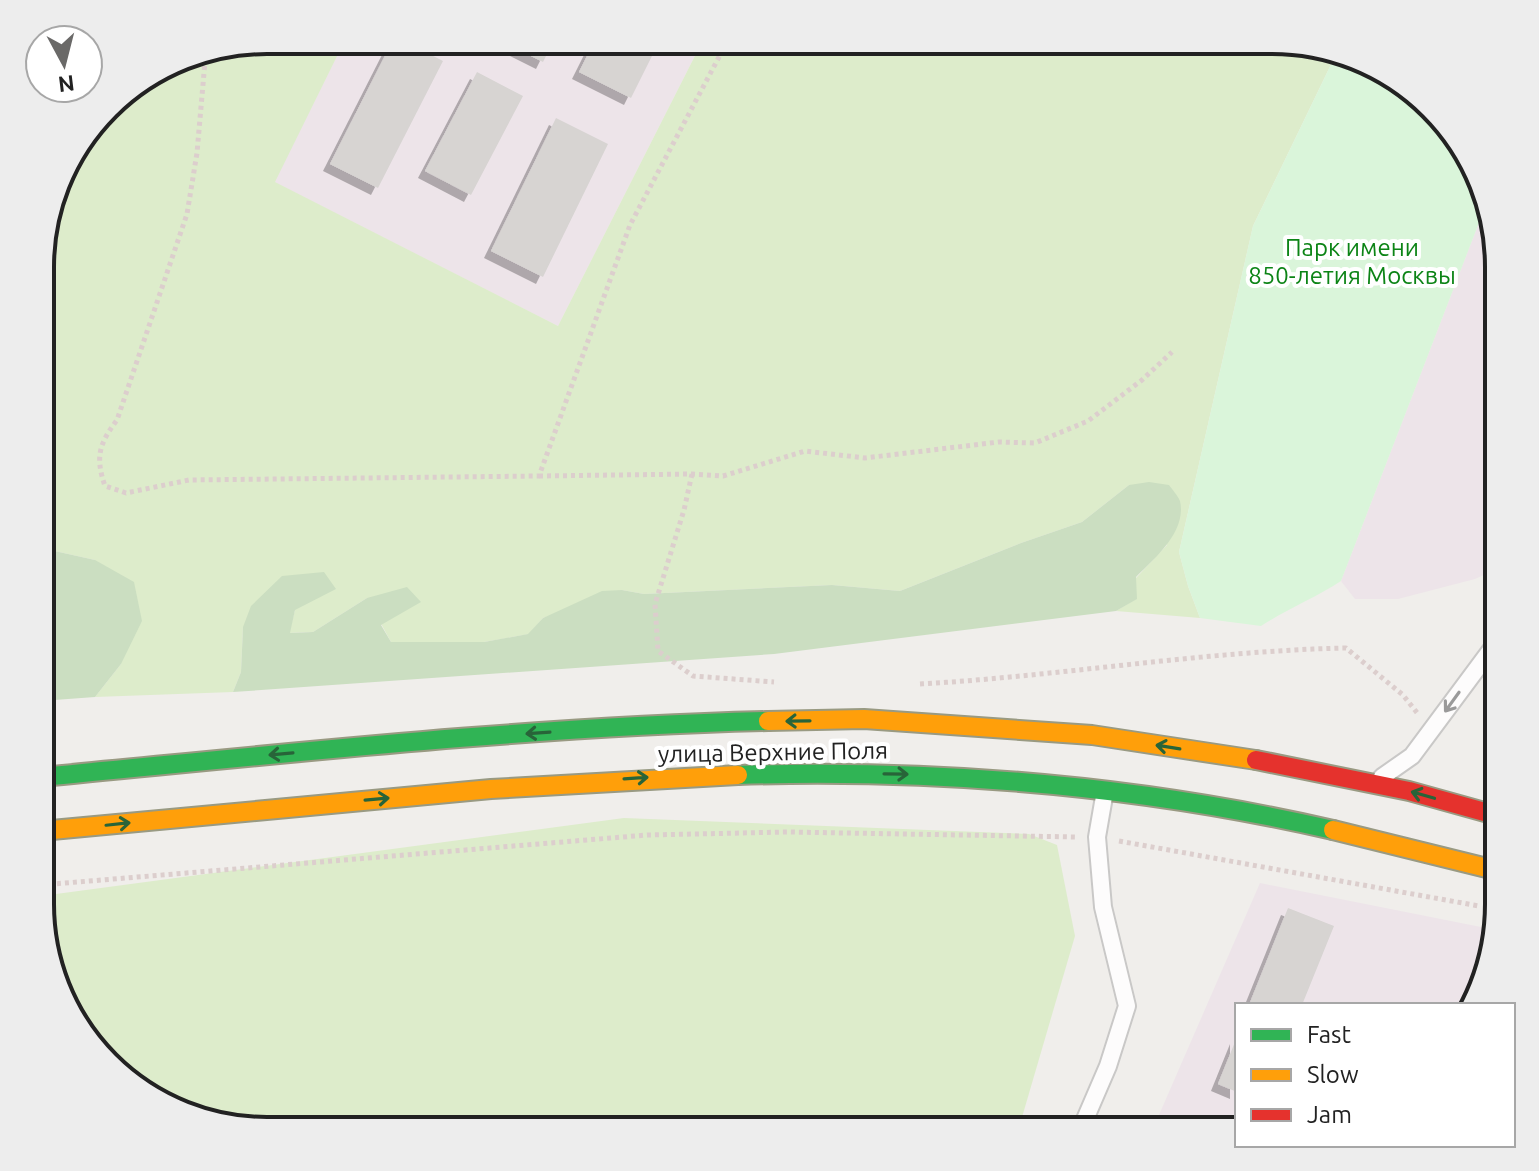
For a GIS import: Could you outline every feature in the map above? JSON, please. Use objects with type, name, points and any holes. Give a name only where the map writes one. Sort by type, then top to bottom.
[{"type":"main road","name":"улица Верхние Поля","points":[[54,776],[358,747],[654,724],[864,719],[1092,735],[1256,760],[1372,784],[1485,812]]},
{"type":"main road","name":"улица Верхние Поля","points":[[54,830],[494,789],[684,775],[797,772],[915,774],[1014,780],[1198,803],[1322,827],[1485,868]]},
{"type":"lane","points":[[1372,784],[1412,756],[1485,658]]},
{"type":"lane","points":[[1086,1117],[1108,1066],[1127,1006],[1103,907],[1097,837],[1105,790]]},
{"type":"path","points":[[539,476],[630,225],[721,54]]},
{"type":"path","points":[[205,63],[197,153],[187,214],[117,420],[103,440],[98,467],[105,486],[126,493],[202,479],[723,476],[805,451],[865,458],[999,442],[1035,443],[1088,421],[1142,380],[1172,352]]},
{"type":"path","points":[[692,474],[655,604],[658,651],[693,676],[778,683]]},
{"type":"path","points":[[905,685],[995,680],[1153,660],[1346,648],[1403,695],[1431,730]]},
{"type":"path","points":[[54,884],[647,835],[788,832],[1097,837],[1483,907]]},
{"type":"shaded area","points":[[338,54],[696,54],[558,326],[274,182]]},
{"type":"shaded area","points":[[1480,220],[1485,253],[1485,574],[1398,599],[1355,599],[1341,581]]},
{"type":"shaded area","points":[[1260,883],[1484,928],[1478,959],[1461,1003],[1235,1003],[1235,1117],[1158,1117]]},
{"type":"green space","points":[[253,54],[338,54],[275,182],[558,326],[696,54],[1286,54],[1332,63],[1253,226],[1179,552],[1200,618],[1116,611],[1136,599],[1136,578],[1167,545],[1129,485],[1082,522],[900,591],[832,585],[644,594],[622,590],[543,618],[529,634],[484,642],[391,642],[367,598],[313,632],[289,633],[295,610],[243,627],[241,672],[233,692],[95,697],[121,664],[95,560],[54,551],[54,267],[61,212],[70,185],[90,148],[116,116],[160,82],[198,65]]},
{"type":"green space","name":"Парк имени 850-летия Москвы","points":[[1332,63],[1354,70],[1391,90],[1423,116],[1457,160],[1474,198],[1480,220],[1341,581],[1261,626],[1200,618],[1179,552],[1253,226]]},
{"type":"green space","points":[[1149,482],[1169,485],[1180,501],[1179,523],[1160,553],[1136,577],[1137,599],[1116,611],[774,654],[233,692],[241,672],[243,627],[251,606],[282,576],[324,572],[336,589],[295,610],[290,633],[313,632],[367,598],[407,587],[421,602],[381,625],[391,642],[484,642],[528,634],[543,618],[602,591],[622,590],[644,594],[832,585],[900,591],[1082,522],[1129,485]]},
{"type":"green space","points":[[54,551],[95,560],[134,582],[142,621],[121,664],[95,697],[54,700]]},
{"type":"green space","points":[[624,818],[1029,834],[1057,845],[1075,936],[1022,1117],[253,1117],[225,1113],[185,1101],[148,1081],[107,1045],[90,1023],[70,986],[58,946],[54,894]]},
{"type":"building","points":[[386,54],[429,54],[443,61],[378,188],[330,164]]},
{"type":"building","points":[[527,54],[547,54],[543,62]]},
{"type":"building","points":[[588,54],[653,54],[631,98],[579,72]]},
{"type":"building","points":[[477,72],[523,96],[471,195],[425,171]]},
{"type":"building","points":[[556,118],[608,144],[543,277],[491,251]]},
{"type":"building","points":[[1288,908],[1334,926],[1303,1003],[1250,1003]]},
{"type":"building","points":[[1235,1042],[1235,1091],[1218,1084]]},
{"type":"traffic: fast","points":[[54,776],[495,735],[768,721]]},
{"type":"traffic: fast","points":[[738,775],[888,775],[1037,783],[1186,802],[1333,830]]},
{"type":"traffic: slow","points":[[768,721],[864,719],[1092,735],[1256,760]]},
{"type":"traffic: slow","points":[[54,830],[491,789],[738,775]]},
{"type":"traffic: slow","points":[[1333,830],[1485,868]]},
{"type":"traffic: jam","points":[[1256,760],[1409,791],[1485,812]]}]
